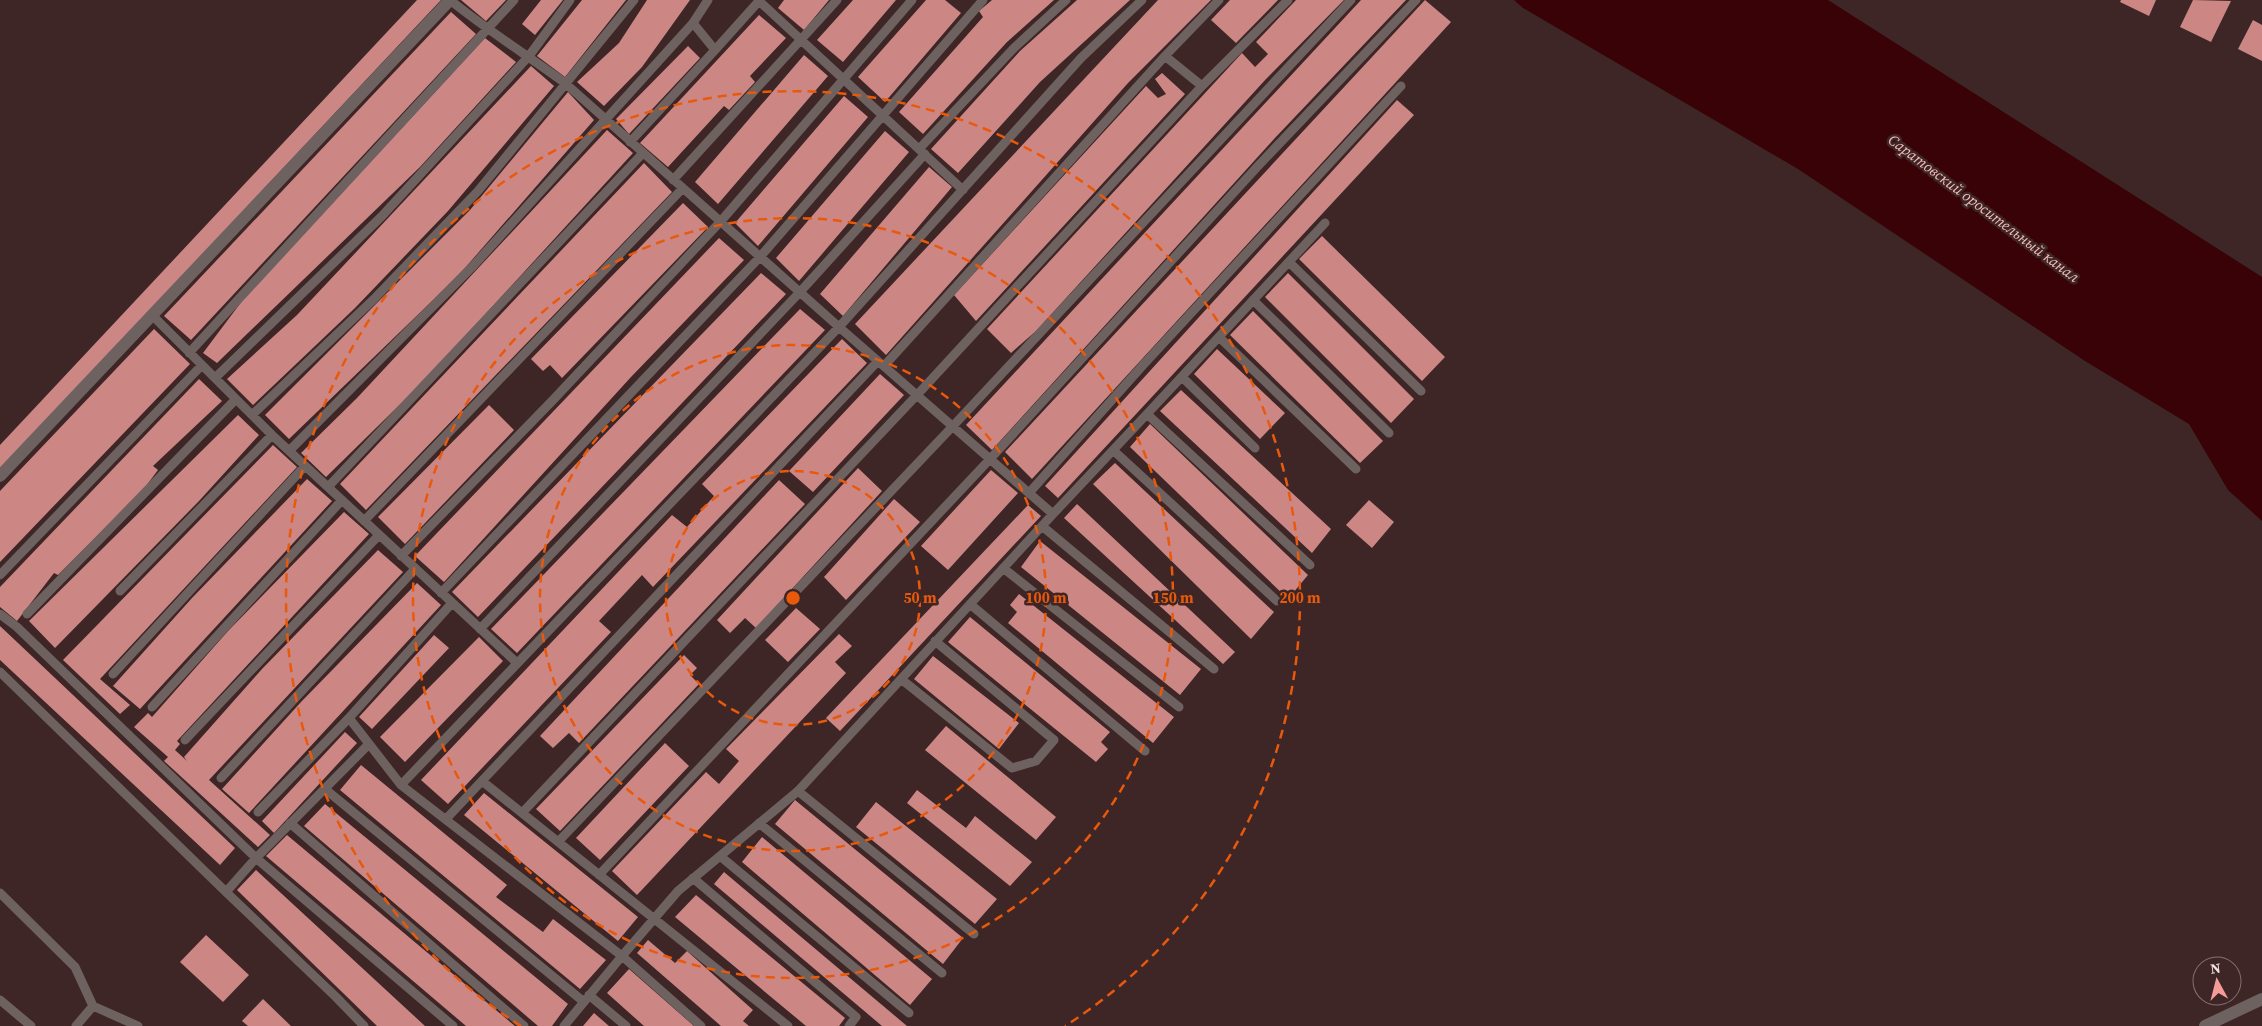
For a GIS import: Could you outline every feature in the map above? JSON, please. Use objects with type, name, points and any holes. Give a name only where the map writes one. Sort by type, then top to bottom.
[{"type":"street","points":[[0,476],[450,0]]},
{"type":"street","points":[[2205,1026],[2262,999]]},
{"type":"lane","points":[[450,0],[486,29],[565,83],[839,327],[1053,514]]},
{"type":"lane","points":[[189,353],[514,0]]},
{"type":"lane","points":[[215,378],[382,216],[528,56],[570,0]]},
{"type":"lane","points":[[252,415],[374,299],[478,191],[634,0]]},
{"type":"lane","points":[[289,451],[474,265],[693,23],[708,0]]},
{"type":"lane","points":[[673,180],[837,0]]},
{"type":"lane","points":[[401,556],[553,400],[721,221],[912,0]]},
{"type":"lane","points":[[441,593],[760,257],[983,0]]},
{"type":"lane","points":[[480,629],[800,292],[1014,48],[1066,0]]},
{"type":"lane","points":[[401,785],[516,662],[839,327],[1081,58],[1142,0]]},
{"type":"lane","points":[[446,820],[881,363],[1165,56],[1220,0]]},
{"type":"lane","points":[[522,813],[917,395],[1202,86],[1288,0]]},
{"type":"lane","points":[[558,842],[953,426],[1351,0]]},
{"type":"lane","points":[[599,874],[991,458],[1258,166],[1416,0]]},
{"type":"lane","points":[[630,142],[762,2],[800,40],[963,190]]},
{"type":"lane","points":[[693,23],[715,50]]},
{"type":"lane","points":[[1165,56],[1202,86]]},
{"type":"lane","points":[[1029,493],[1144,364],[1401,86]]},
{"type":"lane","points":[[328,487],[643,153]]},
{"type":"lane","points":[[364,521],[683,188]]},
{"type":"lane","points":[[564,1026],[678,891],[798,791],[935,641],[1325,223]]},
{"type":"lane","points":[[1289,262],[1421,391]]},
{"type":"lane","points":[[1253,300],[1389,433]]},
{"type":"lane","points":[[153,316],[272,435],[516,662]]},
{"type":"lane","points":[[1219,337],[1356,469]]},
{"type":"lane","points":[[0,574],[202,365]]},
{"type":"lane","points":[[1182,377],[1255,448]]},
{"type":"lane","points":[[27,614],[236,399]]},
{"type":"lane","points":[[1147,414],[1310,565]]},
{"type":"lane","points":[[120,591],[272,435]]},
{"type":"lane","points":[[1113,450],[1277,601]]},
{"type":"lane","points":[[114,674],[305,466]]},
{"type":"lane","points":[[152,707],[342,500]]},
{"type":"lane","points":[[1042,526],[1214,669]]},
{"type":"lane","points":[[185,740],[379,535]]},
{"type":"lane","points":[[1003,568],[1179,707]]},
{"type":"lane","points":[[221,778],[415,569]]},
{"type":"lane","points":[[258,812],[349,718],[452,603]]},
{"type":"lane","points":[[970,604],[1145,751]]},
{"type":"lane","points":[[0,614],[24,634],[256,858],[453,1026]]},
{"type":"lane","points":[[901,679],[1012,768],[1036,761],[1054,740],[935,641]]},
{"type":"lane","points":[[0,672],[364,1026]]},
{"type":"lane","points":[[349,718],[368,745],[401,785],[622,956],[701,1026]]},
{"type":"lane","points":[[226,892],[256,858],[368,745]]},
{"type":"lane","points":[[482,781],[788,1026]]},
{"type":"lane","points":[[325,789],[586,998],[626,1026]]},
{"type":"lane","points":[[798,791],[974,934]]},
{"type":"lane","points":[[759,823],[942,973]]},
{"type":"lane","points":[[290,824],[524,1026]]},
{"type":"lane","points":[[720,856],[909,1014]]},
{"type":"lane","points":[[693,878],[856,1017],[849,1026]]},
{"type":"lane","points":[[0,893],[75,967],[93,1006],[138,1026]]},
{"type":"lane","points":[[0,1000],[31,1026]]},
{"type":"lane","points":[[76,1026],[93,1006]]},
{"type":"water","name":"Саратовский оросительный канал","points":[[1514,0],[1828,0],[2262,277],[2262,521],[2228,490],[2189,424],[2085,361],[1798,169],[1523,8]]},
{"type":"building","points":[[417,0],[441,0],[0,470],[0,445]]},
{"type":"building","points":[[461,0],[506,0],[486,21]]},
{"type":"building","points":[[541,0],[563,0],[535,35],[522,24]]},
{"type":"building","points":[[582,0],[626,0],[565,77],[537,56]]},
{"type":"building","points":[[647,0],[690,0],[642,67],[604,106],[577,82],[619,43]]},
{"type":"building","points":[[784,0],[829,0],[804,30],[778,8]]},
{"type":"building","points":[[853,0],[896,0],[843,62],[817,40]]},
{"type":"building","points":[[926,0],[945,0],[961,13],[885,102],[858,77]]},
{"type":"building","points":[[992,0],[1054,0],[1007,42],[923,134],[899,112],[983,17],[979,11]]},
{"type":"building","points":[[1077,0],[1130,0],[1040,82],[958,173],[931,149],[1020,51]]},
{"type":"building","points":[[1158,0],[1211,0],[1128,83],[886,355],[855,324]]},
{"type":"building","points":[[1230,0],[1278,0],[1236,43],[1211,20]]},
{"type":"building","points":[[1296,0],[1344,0],[1266,79],[1036,331],[1011,353],[987,329],[1242,53],[1255,67],[1268,54],[1256,42]]},
{"type":"building","points":[[1361,0],[1406,0],[1274,139],[992,450],[966,425]]},
{"type":"building","points":[[1425,0],[1451,22],[1032,479],[1005,452]]},
{"type":"building","points":[[2121,0],[2156,0],[2149,16],[2120,2]]},
{"type":"building","points":[[2193,0],[2231,1],[2211,42],[2180,27]]},
{"type":"building","points":[[451,12],[476,34],[191,340],[164,316]]},
{"type":"building","points":[[759,15],[786,38],[750,76],[755,82],[729,110],[724,106],[668,167],[640,143]]},
{"type":"building","points":[[2253,20],[2262,25],[2262,61],[2238,49]]},
{"type":"building","points":[[485,38],[516,62],[420,167],[217,363],[203,353],[242,301]]},
{"type":"building","points":[[688,46],[700,58],[629,134],[616,119]]},
{"type":"building","points":[[804,55],[828,76],[718,204],[695,182]]},
{"type":"building","points":[[531,66],[554,86],[448,211],[355,308],[253,405],[227,379],[297,315]]},
{"type":"building","points":[[1162,73],[1185,94],[976,321],[954,295],[1146,86],[1158,98],[1166,94],[1155,79]]},
{"type":"building","points":[[568,92],[594,120],[458,276],[289,439],[265,415],[470,210]]},
{"type":"building","points":[[844,96],[868,117],[758,246],[735,223]]},
{"type":"building","points":[[1397,100],[1414,115],[1058,498],[1045,486]]},
{"type":"building","points":[[607,130],[633,153],[427,378],[326,477],[301,453],[357,398]]},
{"type":"building","points":[[885,131],[909,152],[799,281],[776,258]]},
{"type":"building","points":[[644,163],[672,192],[366,510],[340,484]]},
{"type":"building","points":[[929,167],[952,187],[843,316],[820,294]]},
{"type":"building","points":[[683,203],[708,227],[562,378],[550,365],[543,371],[531,359]]},
{"type":"building","points":[[1322,236],[1445,357],[1422,381],[1299,259]]},
{"type":"building","points":[[719,238],[744,260],[631,377],[444,582],[415,556]]},
{"type":"building","points":[[761,273],[786,294],[478,617],[452,592]]},
{"type":"building","points":[[1288,273],[1414,399],[1391,423],[1265,297]]},
{"type":"building","points":[[800,309],[825,330],[517,653],[491,629]]},
{"type":"building","points":[[1253,311],[1383,441],[1360,463],[1230,335]]},
{"type":"building","points":[[154,329],[190,364],[0,562],[0,491]]},
{"type":"building","points":[[842,339],[867,363],[653,587],[642,575],[599,621],[611,632],[448,804],[421,780],[672,515],[687,527],[714,496],[702,484]]},
{"type":"building","points":[[1217,349],[1285,413],[1260,439],[1194,374]]},
{"type":"building","points":[[880,374],[904,395],[813,492],[789,471]]},
{"type":"building","points":[[199,379],[222,401],[153,466],[158,470],[143,490],[58,575],[54,573],[17,621],[0,607],[0,587]]},
{"type":"building","points":[[1181,390],[1331,529],[1312,553],[1160,411]]},
{"type":"building","points":[[489,405],[514,430],[405,544],[378,517]]},
{"type":"building","points":[[238,415],[259,435],[199,501],[55,648],[29,621]]},
{"type":"building","points":[[1150,424],[1308,575],[1288,599],[1130,447]]},
{"type":"building","points":[[273,445],[297,467],[100,679],[130,705],[120,714],[63,660]]},
{"type":"building","points":[[1115,463],[1274,612],[1251,639],[1093,484]]},
{"type":"building","points":[[858,468],[882,491],[756,628],[745,618],[730,633],[717,620]]},
{"type":"building","points":[[991,470],[1018,493],[948,570],[921,546]]},
{"type":"building","points":[[307,479],[332,501],[140,709],[113,686],[192,598]]},
{"type":"building","points":[[779,480],[805,504],[579,743],[569,733],[553,748],[540,736]]},
{"type":"building","points":[[894,499],[920,522],[846,600],[824,577]]},
{"type":"building","points":[[1369,500],[1394,522],[1372,548],[1346,525]]},
{"type":"building","points":[[1077,504],[1235,652],[1223,664],[1064,518]]},
{"type":"building","points":[[1028,505],[1041,516],[840,731],[826,718]]},
{"type":"building","points":[[344,512],[369,534],[177,741],[180,744],[175,750],[187,761],[184,757],[262,669],[378,550],[403,572],[209,780],[270,835],[258,847],[164,761],[168,757],[134,727],[148,713],[152,717],[228,631]]},
{"type":"building","points":[[1040,541],[1201,669],[1180,695],[1021,567]]},
{"type":"building","points":[[417,583],[441,605],[249,813],[222,789],[301,702]]},
{"type":"building","points":[[1019,594],[1174,717],[1153,743],[1008,623],[1017,612],[1010,605]]},
{"type":"building","points":[[796,608],[820,629],[788,662],[765,640]]},
{"type":"building","points":[[970,617],[1110,732],[1101,742],[1108,749],[1096,762],[948,642]]},
{"type":"building","points":[[0,626],[235,848],[220,865],[0,660]]},
{"type":"building","points":[[839,634],[852,646],[835,662],[846,673],[637,895],[612,871],[706,772],[719,784],[739,761],[726,749]]},
{"type":"building","points":[[434,635],[449,648],[372,729],[359,717]]},
{"type":"building","points":[[479,637],[503,661],[405,762],[380,737]]},
{"type":"building","points":[[684,655],[697,668],[690,675],[699,684],[560,831],[536,809]]},
{"type":"building","points":[[933,656],[1019,723],[999,749],[914,679]]},
{"type":"building","points":[[946,726],[1056,817],[1036,840],[925,750]]},
{"type":"building","points":[[345,732],[357,743],[274,833],[262,821]]},
{"type":"building","points":[[665,743],[689,766],[600,860],[576,838]]},
{"type":"building","points":[[361,765],[507,885],[496,897],[543,932],[553,919],[606,960],[580,989],[340,790]]},
{"type":"building","points":[[917,790],[966,828],[975,816],[1032,862],[1010,886],[907,803]]},
{"type":"building","points":[[484,793],[638,917],[618,941],[464,815]]},
{"type":"building","points":[[795,800],[963,938],[943,964],[775,824]]},
{"type":"building","points":[[876,802],[997,899],[975,924],[856,827]]},
{"type":"building","points":[[325,804],[568,1004],[552,1026],[538,1026],[304,826]]},
{"type":"building","points":[[287,835],[515,1026],[466,1026],[266,856]]},
{"type":"building","points":[[762,837],[932,979],[910,1005],[742,862]]},
{"type":"building","points":[[256,870],[425,1026],[377,1026],[237,890]]},
{"type":"building","points":[[724,872],[907,1026],[882,1026],[714,884]]},
{"type":"building","points":[[696,895],[845,1018],[839,1026],[806,1026],[675,917]]},
{"type":"building","points":[[206,935],[249,975],[223,1002],[180,962]]},
{"type":"building","points":[[648,940],[675,963],[687,951],[753,1010],[743,1021],[749,1026],[721,1026],[637,953]]},
{"type":"building","points":[[629,969],[694,1026],[644,1026],[607,993]]},
{"type":"building","points":[[263,999],[291,1026],[248,1026],[242,1021]]},
{"type":"building","points":[[594,1013],[609,1026],[583,1026]]}]
